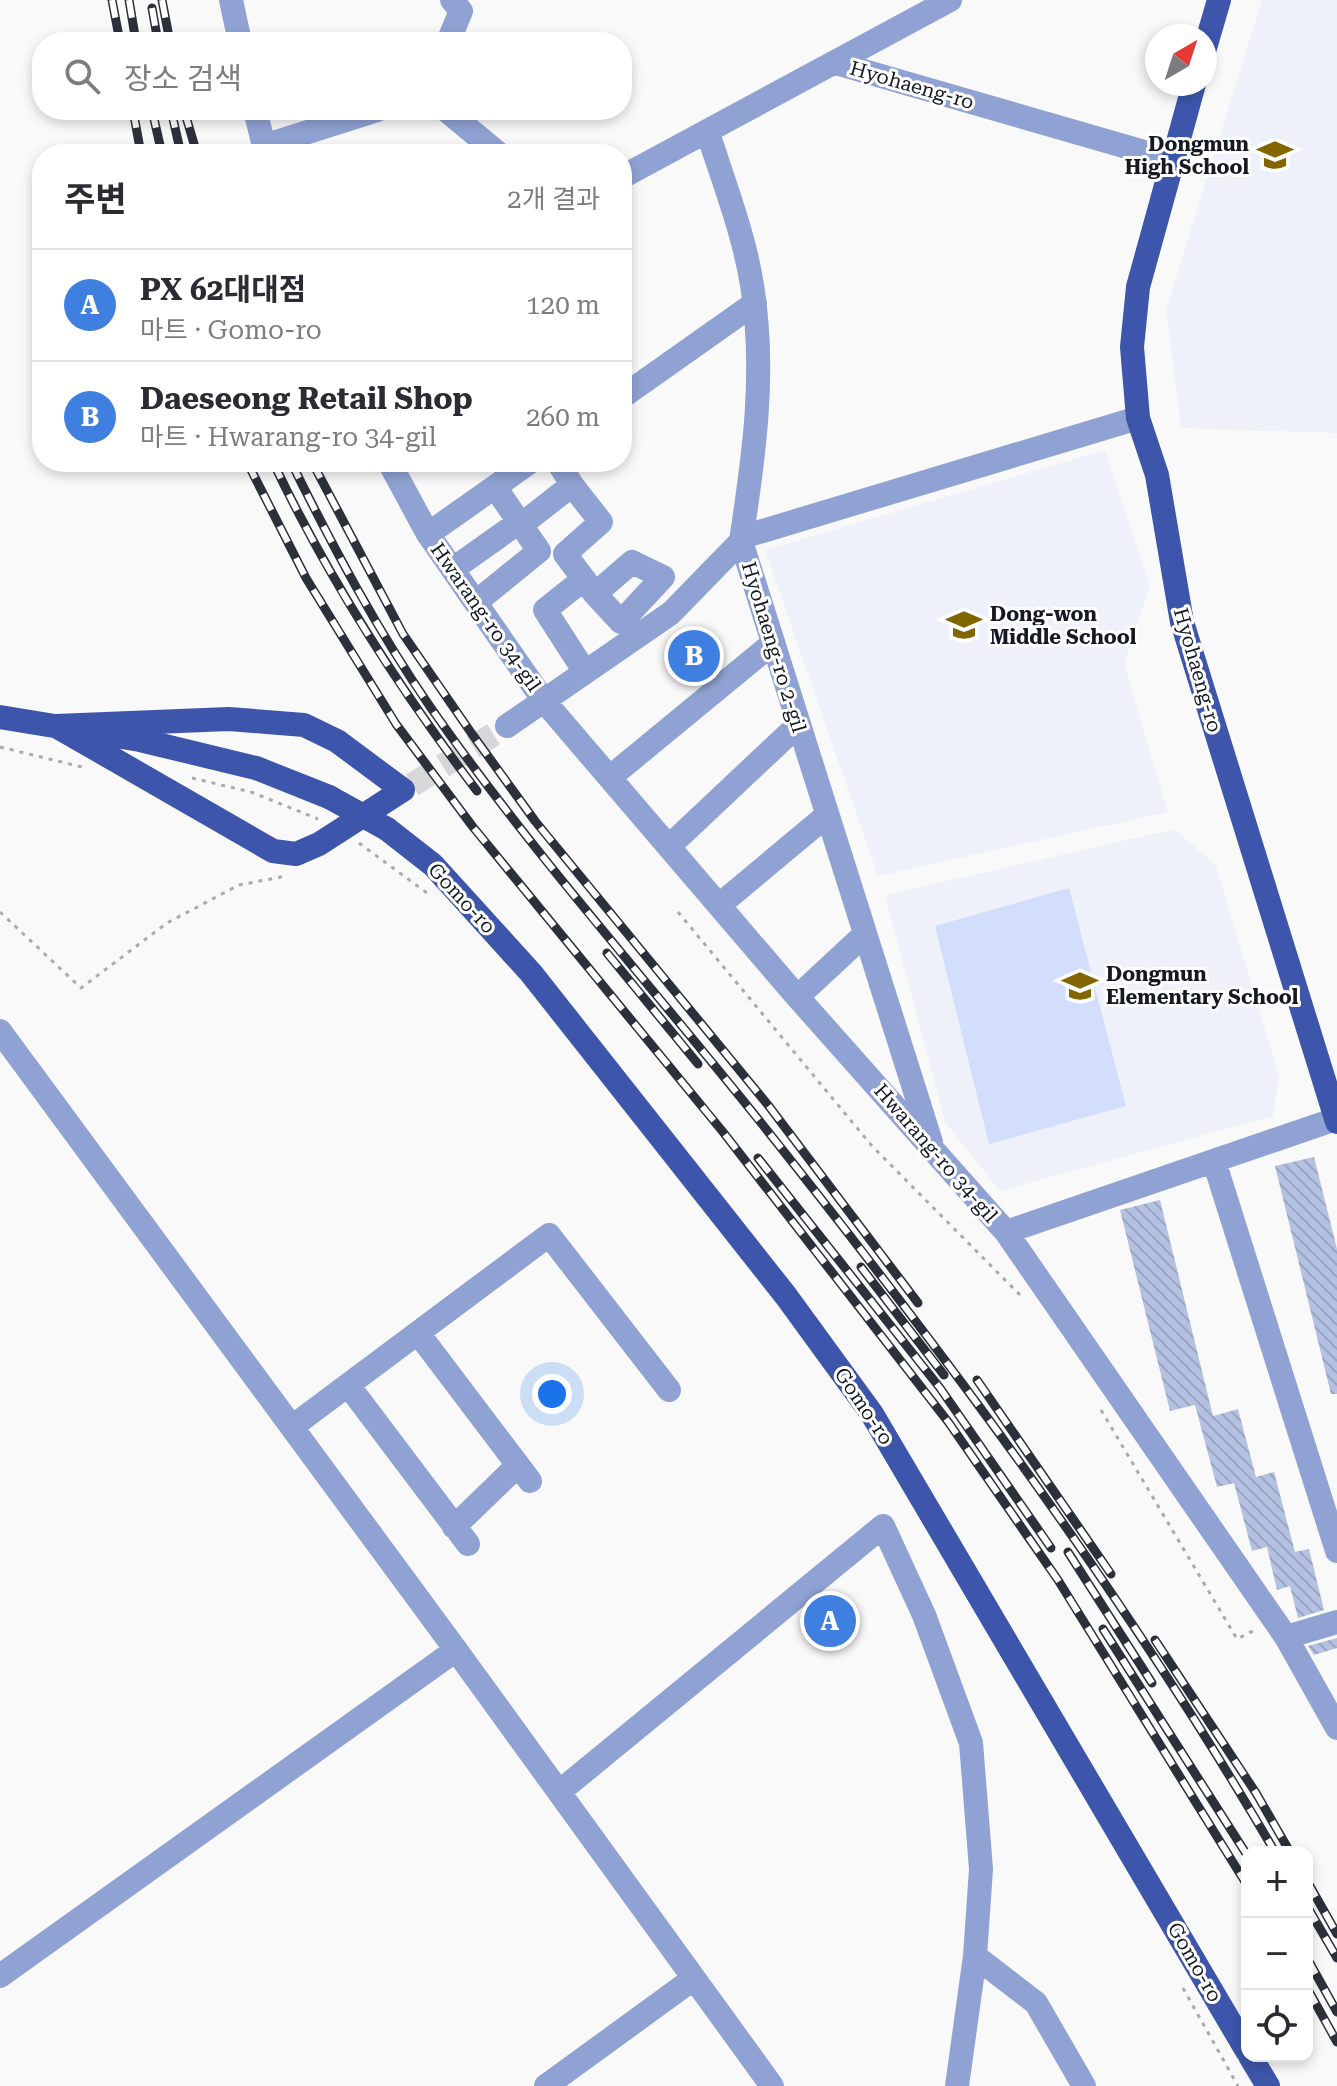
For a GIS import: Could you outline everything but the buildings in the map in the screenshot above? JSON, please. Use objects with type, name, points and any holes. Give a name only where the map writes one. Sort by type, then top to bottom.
[{"type":"main road","points":[[1212,24],[1219,0]]},
{"type":"main road","name":"Hyohaeng-ro","points":[[1191,96],[1138,287],[1132,347],[1138,418],[1157,475],[1182,622],[1337,1121]]},
{"type":"main road","points":[[0,717],[56,726],[229,719],[304,725],[337,741],[408,788],[296,854],[273,851],[56,726]]},
{"type":"main road","name":"Gomo-ro","points":[[56,726],[140,740],[256,768],[329,797],[387,829],[433,865],[531,973],[786,1296],[872,1414],[1241,2041]]},
{"type":"main road","points":[[1254,2062],[1268,2086]]},
{"type":"street","points":[[231,0],[238,32]]},
{"type":"street","points":[[452,0],[461,11],[452,32]]},
{"type":"street","points":[[632,172],[950,0]]},
{"type":"street","name":"Hyohaeng-ro","points":[[836,63],[1172,160]]},
{"type":"street","points":[[258,120],[264,144]]},
{"type":"street","points":[[282,144],[349,120]]},
{"type":"street","points":[[458,120],[487,144]]},
{"type":"street","name":"Hyohaeng-ro 2-gil","points":[[697,136],[737,223],[755,303],[758,406],[741,541],[933,1149]]},
{"type":"street","points":[[632,390],[755,303]]},
{"type":"street","points":[[741,541],[1138,418]]},
{"type":"street","name":"Hwarang-ro 34-gil","points":[[394,472],[428,534],[544,701],[1006,1232],[1286,1637],[1337,1728]]},
{"type":"street","name":"Hwarang-ro 34-gil","points":[[428,534],[516,472]]},
{"type":"street","points":[[564,472],[601,522],[565,554],[590,587],[545,610],[585,672]]},
{"type":"street","points":[[453,569],[572,485]]},
{"type":"street","points":[[476,602],[539,551],[495,487]]},
{"type":"street","name":"Hwarang-ro 34-gil","points":[[507,726],[671,613],[741,541]]},
{"type":"street","points":[[620,769],[772,644]]},
{"type":"street","points":[[679,837],[798,725]]},
{"type":"street","points":[[729,897],[826,816]]},
{"type":"street","points":[[808,987],[865,934]]},
{"type":"street","points":[[0,1031],[293,1426],[772,2086]]},
{"type":"street","points":[[1006,1232],[1337,1121]]},
{"type":"street","points":[[1214,1161],[1337,1551]]},
{"type":"street","points":[[293,1426],[549,1235],[669,1390]]},
{"type":"street","points":[[348,1385],[461,1535],[524,1473],[418,1333]]},
{"type":"street","points":[[559,1792],[883,1526],[924,1615],[971,1743],[981,1869],[975,1956],[957,2086]]},
{"type":"street","points":[[1286,1637],[1337,1622]]},
{"type":"street","points":[[0,1976],[456,1650]]},
{"type":"street","points":[[975,1956],[1036,2003],[1084,2086]]},
{"type":"street","points":[[546,2086],[693,1979]]},
{"type":"path","points":[[0,747],[92,769]]},
{"type":"path","points":[[183,775],[251,792],[327,825]]},
{"type":"path","points":[[351,838],[435,899]]},
{"type":"path","points":[[0,912],[81,988],[167,923],[239,885],[286,876],[298,868],[296,854]]},
{"type":"path","points":[[678,912],[872,1146],[1024,1299]]},
{"type":"path","points":[[1101,1410],[1237,1639],[1261,1626]]},
{"type":"path","points":[[1177,1977],[1238,2086]]},
{"type":"shaded area","name":"Dongmun High School","points":[[1262,0],[1337,0],[1337,433],[1181,428],[1166,310]]},
{"type":"shaded area","name":"Dong-won Middle School","points":[[1105,450],[1150,585],[1124,664],[1168,812],[878,876],[765,550]]},
{"type":"shaded area","name":"Dongmun Elementary School","points":[[1175,829],[1216,866],[1279,1076],[1273,1116],[1000,1191],[945,1122],[885,895]]},
{"type":"shaded area","points":[[1069,888],[1126,1106],[989,1144],[935,926]]},
{"type":"tunnel","points":[[412,785],[507,726]]},
{"type":"railway","points":[[112,0],[118,32]]},
{"type":"railway","points":[[129,0],[134,32]]},
{"type":"railway","points":[[162,0],[168,32]]},
{"type":"railway","points":[[152,8],[156,32]]},
{"type":"railway","points":[[135,120],[139,144]]},
{"type":"railway","points":[[154,120],[160,144]]},
{"type":"railway","points":[[173,120],[179,144]]},
{"type":"railway","points":[[187,120],[194,144]]},
{"type":"railway","points":[[252,472],[306,578],[396,724],[473,827],[723,1132],[949,1423],[1058,1580],[1241,1875]]},
{"type":"railway","points":[[278,472],[317,549],[366,632],[477,791]]},
{"type":"railway","points":[[296,472],[356,588],[431,708],[510,815],[762,1124],[966,1389],[1158,1662],[1271,1846]]},
{"type":"railway","points":[[317,472],[403,634],[472,734],[535,821],[768,1105],[918,1303]]},
{"type":"railway","points":[[607,953],[698,1064]]},
{"type":"railway","points":[[758,1158],[940,1388],[1051,1548]]},
{"type":"railway","points":[[861,1267],[944,1375]]},
{"type":"railway","points":[[977,1380],[1111,1574]]},
{"type":"railway","points":[[1068,1552],[1152,1683]]},
{"type":"railway","points":[[1103,1629],[1241,1846]]},
{"type":"railway","points":[[1155,1640],[1256,1793],[1287,1846]]},
{"type":"railway","points":[[1313,1892],[1337,1934]]},
{"type":"railway","points":[[1313,1916],[1337,1958]]},
{"type":"railway","points":[[1313,1969],[1337,2012]]},
{"type":"railway","points":[[1308,1990],[1337,2042]]},
{"type":"place","name":"Dongmun High School","points":[[1275,155]]},
{"type":"place","name":"Dong-won Middle School","points":[[964,625]]},
{"type":"place","name":"Daeseong Retail Shop","points":[[694,656]]},
{"type":"place","name":"Dongmun Elementary School","points":[[1080,986]]},
{"type":"place","name":"PX 62대대점","points":[[830,1621]]}]
